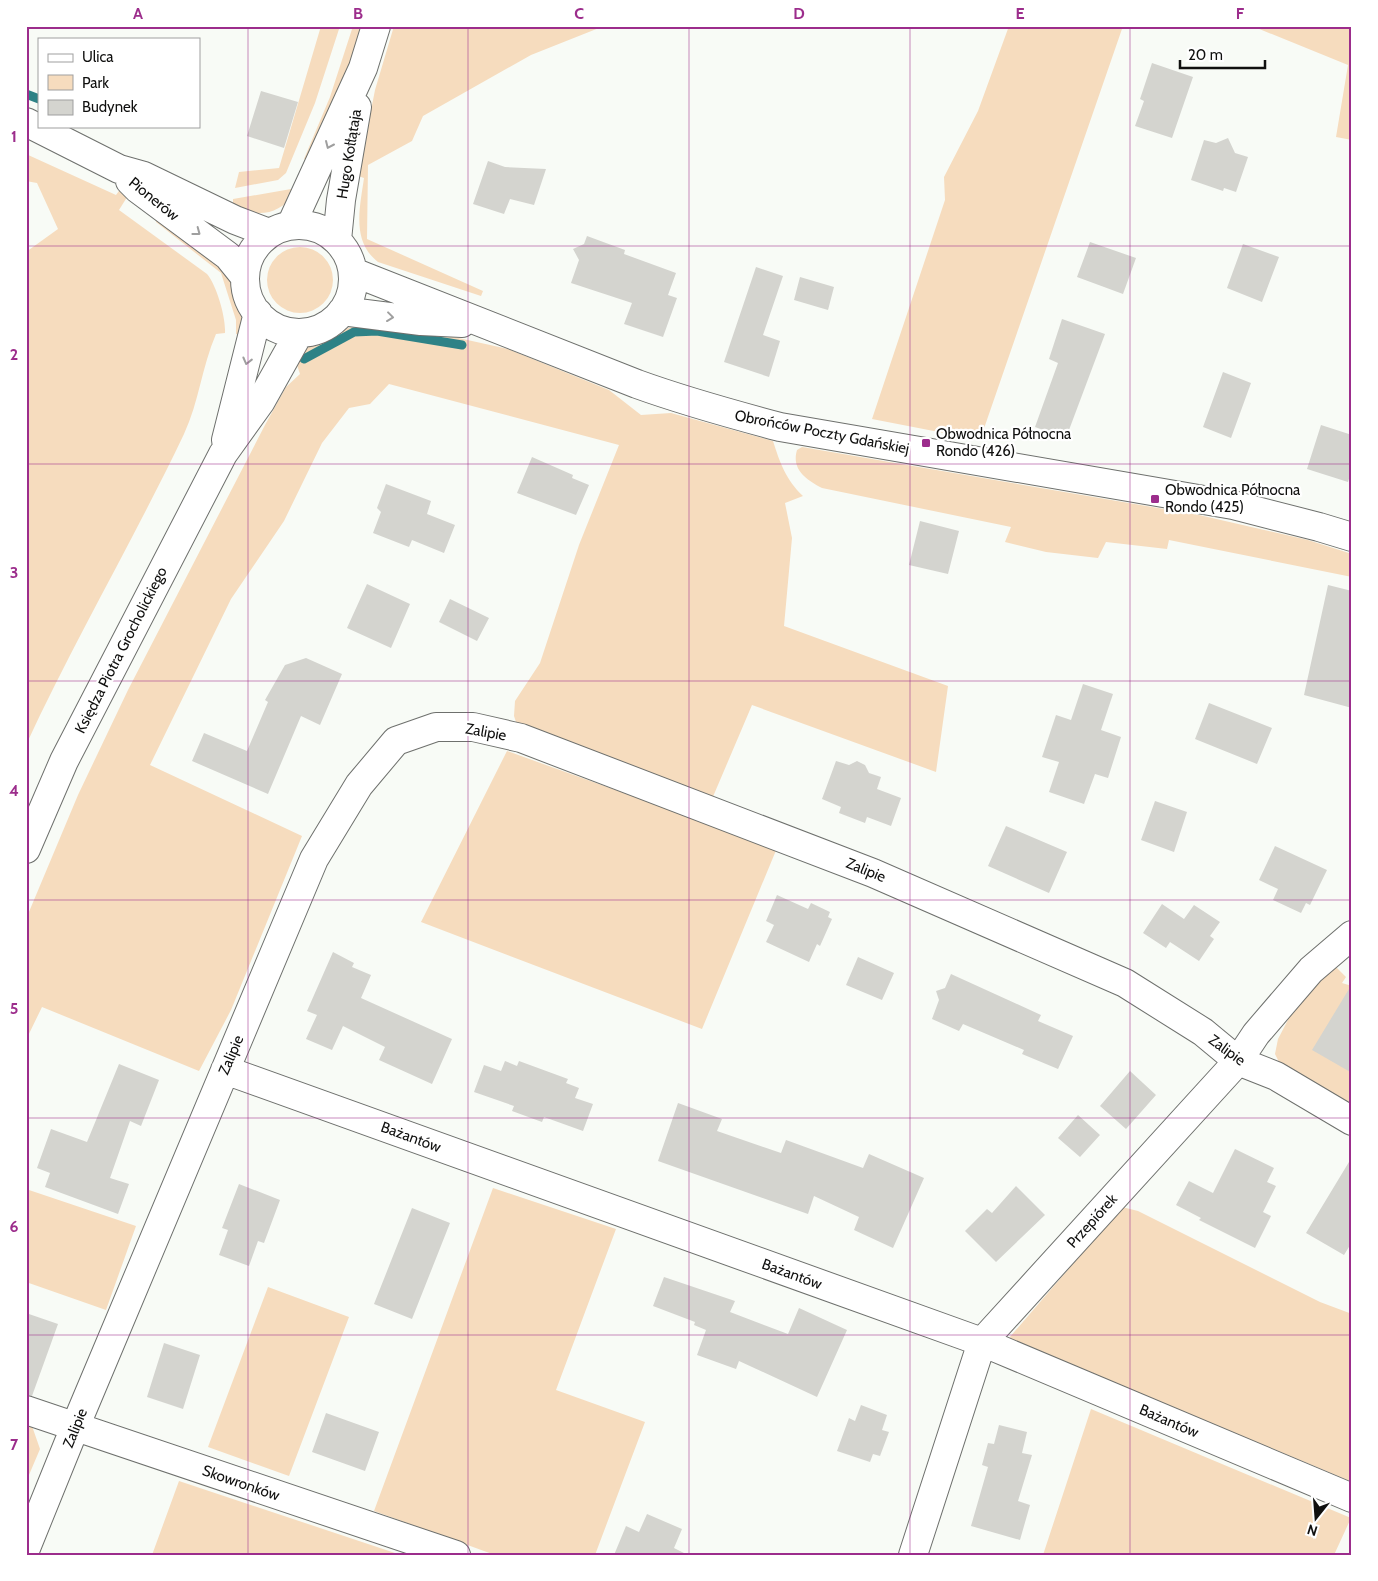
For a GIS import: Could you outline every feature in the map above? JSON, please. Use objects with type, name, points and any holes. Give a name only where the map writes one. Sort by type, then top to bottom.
[{"type":"street","name":"Hugo Kołłątaja","points":[[337,240],[341,200],[363,68],[376,26]]},
{"type":"street","name":"Hugo Kołłątaja","points":[[280,229],[363,68]]},
{"type":"street","points":[[26,122],[119,169]]},
{"type":"street","name":"Pionerów","points":[[119,169],[144,176],[235,220],[280,229]]},
{"type":"street","name":"Pionerów","points":[[119,169],[138,189],[228,256],[245,277]]},
{"type":"street","points":[[304,224],[322,229],[337,240],[348,255],[353,272],[352,290],[342,311],[333,321],[317,330],[299,333],[282,330],[267,322],[258,313],[247,294],[245,277],[248,260],[256,245],[280,229],[304,224]]},
{"type":"street","name":"Obrońców Poczty Gdańskiej","points":[[353,272],[478,323],[512,333],[681,401],[771,425],[1233,505],[1319,526],[1352,537]]},
{"type":"street","name":"Obrońców Poczty Gdańskiej","points":[[342,311],[421,321],[478,323]]},
{"type":"street","name":"Księdza Piotra Grocholickiego","points":[[223,454],[258,313]]},
{"type":"street","name":"Księdza Piotra Grocholickiego","points":[[26,849],[64,761],[223,454],[261,401],[299,333]]},
{"type":"street","name":"Zalipie","points":[[26,1548],[314,859],[358,784],[396,741],[436,727],[473,727],[521,738],[873,872],[1125,983],[1204,1032],[1238,1061],[1276,1076],[1352,1121]]},
{"type":"street","name":"Przepiórek","points":[[913,1555],[982,1342],[1238,1061],[1256,1034],[1311,970],[1352,935]]},
{"type":"street","name":"Bażantów","points":[[225,1070],[982,1342],[1352,1498]]},
{"type":"street","name":"Skowronków","points":[[26,1410],[456,1555]]},
{"type":"green space","points":[[321,26],[340,26],[315,103],[286,173],[278,180],[235,188],[239,172],[279,168]]},
{"type":"green space","points":[[353,26],[361,26],[346,75],[311,162],[304,159],[330,97]]},
{"type":"green space","points":[[394,26],[604,26],[531,55],[423,116],[412,141],[368,165],[367,239],[483,291],[481,296],[378,262],[369,254],[364,244],[359,223],[364,178],[358,176],[375,90]]},
{"type":"green space","points":[[1009,26],[1123,26],[980,440],[872,419],[945,200],[944,177],[978,111]]},
{"type":"green space","points":[[1252,26],[1352,26],[1352,140],[1336,137],[1348,65]]},
{"type":"green space","points":[[26,154],[116,195],[121,188],[129,194],[119,210],[207,274],[211,279],[220,302],[225,333],[216,334],[184,434],[64,666],[26,745],[26,252],[58,229],[37,183],[26,181]]},
{"type":"green space","points":[[291,189],[298,192],[276,210],[253,213],[233,209],[233,199]]},
{"type":"green space","points":[[155,211],[233,275],[246,323],[245,336],[236,334],[236,320],[221,273],[156,222]]},
{"type":"green space","points":[[300,247],[313,250],[323,257],[330,267],[333,280],[330,293],[323,303],[313,310],[300,313],[287,310],[277,303],[270,293],[267,280],[270,267],[277,257],[287,250]]},
{"type":"green space","points":[[361,325],[436,333],[508,349],[609,390],[641,415],[671,413],[773,441],[784,471],[803,496],[785,503],[792,538],[784,626],[948,686],[936,772],[752,705],[712,799],[518,728],[514,716],[515,701],[540,663],[579,545],[619,445],[389,384],[370,404],[349,408],[322,443],[284,521],[231,599],[150,765],[302,836],[231,1010],[199,1071],[42,1007],[26,1040],[26,919],[78,795],[128,690],[265,425],[286,387],[300,374],[296,362],[300,355],[314,343],[333,333]]},
{"type":"green space","points":[[802,447],[1199,515],[1308,540],[1352,554],[1352,577],[1169,540],[1167,549],[1106,542],[1098,558],[1046,552],[1005,542],[1011,527],[822,488],[811,482],[798,469],[796,463],[797,450]]},
{"type":"green space","points":[[507,751],[777,848],[702,1029],[421,922]]},
{"type":"green space","points":[[1334,965],[1346,977],[1342,983],[1352,986],[1352,1110],[1282,1068],[1275,1054],[1278,1039],[1302,993]]},
{"type":"green space","points":[[493,1188],[616,1229],[556,1390],[645,1422],[595,1555],[495,1555],[374,1511]]},
{"type":"green space","points":[[26,1189],[136,1226],[106,1310],[26,1282]]},
{"type":"green space","points":[[1122,1207],[1138,1211],[1320,1302],[1352,1314],[1352,1482],[1009,1338]]},
{"type":"green space","points":[[268,1287],[349,1317],[289,1476],[208,1447]]},
{"type":"green space","points":[[1091,1409],[1351,1518],[1334,1555],[1043,1555]]},
{"type":"green space","points":[[26,1424],[32,1426],[40,1449],[26,1482]]},
{"type":"green space","points":[[179,1481],[401,1555],[152,1555]]},
{"type":"building","points":[[1152,63],[1193,77],[1172,138],[1135,126],[1144,101],[1140,99]]},
{"type":"building","points":[[261,91],[298,102],[284,148],[247,136]]},
{"type":"building","points":[[1228,138],[1235,153],[1248,157],[1236,192],[1224,188],[1223,191],[1191,180],[1204,140],[1216,143]]},
{"type":"building","points":[[488,161],[505,167],[546,169],[534,205],[510,199],[504,214],[473,204]]},
{"type":"building","points":[[587,236],[625,250],[624,254],[676,273],[668,295],[677,298],[663,337],[624,324],[632,303],[571,283],[579,260],[573,249],[584,244]]},
{"type":"building","points":[[1090,242],[1136,258],[1123,294],[1077,277]]},
{"type":"building","points":[[1243,244],[1279,257],[1262,302],[1227,288]]},
{"type":"building","points":[[756,267],[783,276],[763,335],[780,341],[769,377],[724,362]]},
{"type":"building","points":[[800,277],[834,287],[828,310],[794,300]]},
{"type":"building","points":[[1062,319],[1105,334],[1066,438],[1035,427],[1058,363],[1049,359]]},
{"type":"building","points":[[1223,372],[1251,383],[1231,438],[1203,427]]},
{"type":"building","points":[[1321,425],[1352,435],[1352,469],[1348,482],[1307,469]]},
{"type":"building","points":[[532,457],[573,475],[572,478],[589,485],[576,515],[517,493]]},
{"type":"building","points":[[386,484],[431,501],[427,514],[455,525],[444,553],[412,540],[409,547],[373,533],[381,512],[377,508]]},
{"type":"building","points":[[920,521],[959,531],[948,574],[909,565]]},
{"type":"building","points":[[367,584],[410,604],[391,648],[347,628]]},
{"type":"building","points":[[1328,585],[1352,591],[1352,708],[1304,695]]},
{"type":"building","points":[[450,599],[489,618],[477,641],[439,622]]},
{"type":"building","points":[[306,658],[342,674],[320,725],[301,716],[268,794],[192,761],[204,733],[247,751],[268,702],[265,700],[285,665]]},
{"type":"building","points":[[1083,684],[1113,694],[1101,730],[1121,737],[1108,778],[1095,774],[1084,804],[1049,792],[1059,762],[1042,757],[1056,715],[1071,720]]},
{"type":"building","points":[[1209,703],[1272,728],[1257,764],[1195,739]]},
{"type":"building","points":[[836,761],[849,765],[857,761],[865,765],[869,773],[881,777],[877,789],[901,798],[891,826],[867,817],[865,823],[839,813],[841,807],[822,799]]},
{"type":"building","points":[[1155,801],[1187,812],[1174,852],[1141,840]]},
{"type":"building","points":[[1006,826],[1067,852],[1049,893],[988,866]]},
{"type":"building","points":[[1275,846],[1327,870],[1310,905],[1306,903],[1301,913],[1273,900],[1278,889],[1259,880]]},
{"type":"building","points":[[777,895],[808,909],[811,903],[830,912],[828,917],[832,919],[820,946],[817,944],[809,962],[766,942],[774,925],[766,921]]},
{"type":"building","points":[[1162,904],[1184,919],[1194,905],[1220,922],[1210,936],[1214,939],[1199,961],[1170,942],[1166,948],[1143,933]]},
{"type":"building","points":[[333,952],[354,963],[352,967],[371,975],[361,998],[452,1039],[432,1084],[379,1060],[385,1047],[343,1026],[332,1050],[306,1039],[317,1015],[307,1011]]},
{"type":"building","points":[[858,957],[894,973],[882,1000],[846,985]]},
{"type":"building","points":[[951,974],[1041,1015],[1038,1021],[1073,1036],[1058,1069],[1022,1054],[1024,1050],[963,1024],[959,1031],[932,1019],[939,1000],[936,991],[945,988]]},
{"type":"building","points":[[1352,984],[1352,1073],[1312,1050]]},
{"type":"building","points":[[505,1061],[517,1066],[519,1061],[568,1079],[566,1083],[579,1088],[575,1098],[593,1104],[583,1131],[544,1117],[542,1122],[512,1111],[514,1106],[474,1092],[484,1065],[501,1071]]},
{"type":"building","points":[[119,1064],[159,1080],[141,1126],[130,1121],[110,1178],[129,1184],[118,1214],[45,1187],[50,1173],[37,1168],[51,1129],[87,1142]]},
{"type":"building","points":[[1130,1071],[1156,1095],[1126,1129],[1100,1106]]},
{"type":"building","points":[[678,1103],[722,1119],[717,1131],[781,1153],[786,1140],[863,1168],[869,1154],[924,1178],[893,1248],[854,1230],[859,1217],[814,1196],[808,1214],[658,1161]]},
{"type":"building","points":[[1078,1115],[1100,1135],[1080,1157],[1058,1138]]},
{"type":"building","points":[[1235,1149],[1274,1168],[1267,1182],[1276,1186],[1263,1212],[1271,1216],[1255,1248],[1199,1220],[1201,1218],[1176,1205],[1189,1181],[1213,1193]]},
{"type":"building","points":[[1352,1157],[1352,1242],[1344,1255],[1306,1233]]},
{"type":"building","points":[[239,1184],[280,1200],[264,1243],[258,1241],[249,1266],[219,1255],[228,1230],[222,1228]]},
{"type":"building","points":[[1016,1186],[1045,1215],[996,1262],[965,1231],[987,1209],[992,1213]]},
{"type":"building","points":[[412,1208],[450,1223],[412,1319],[374,1304]]},
{"type":"building","points":[[664,1277],[735,1301],[730,1312],[788,1334],[799,1308],[847,1330],[817,1397],[739,1361],[736,1369],[697,1355],[706,1330],[694,1325],[695,1322],[653,1306]]},
{"type":"building","points":[[26,1313],[58,1324],[32,1396],[26,1395]]},
{"type":"building","points":[[164,1343],[200,1355],[183,1409],[147,1397]]},
{"type":"building","points":[[861,1405],[887,1415],[882,1430],[889,1432],[880,1456],[873,1454],[870,1462],[837,1451],[849,1418],[855,1421]]},
{"type":"building","points":[[326,1413],[379,1432],[365,1471],[312,1452]]},
{"type":"building","points":[[999,1425],[1027,1432],[1022,1453],[1032,1455],[1018,1501],[1030,1505],[1020,1540],[971,1526],[988,1467],[982,1465],[988,1443],[994,1444]]},
{"type":"building","points":[[647,1514],[682,1529],[674,1548],[688,1555],[614,1555],[626,1526],[639,1532]]},
{"type":"waterway","points":[[26,94],[38,99]]},
{"type":"waterway","points":[[304,359],[354,332],[377,331],[462,345]]},
{"type":"place","name":"Obwodnica Północna Rondo (426)","points":[[926,443]]},
{"type":"place","name":"Obwodnica Północna Rondo (425)","points":[[1155,499]]}]
